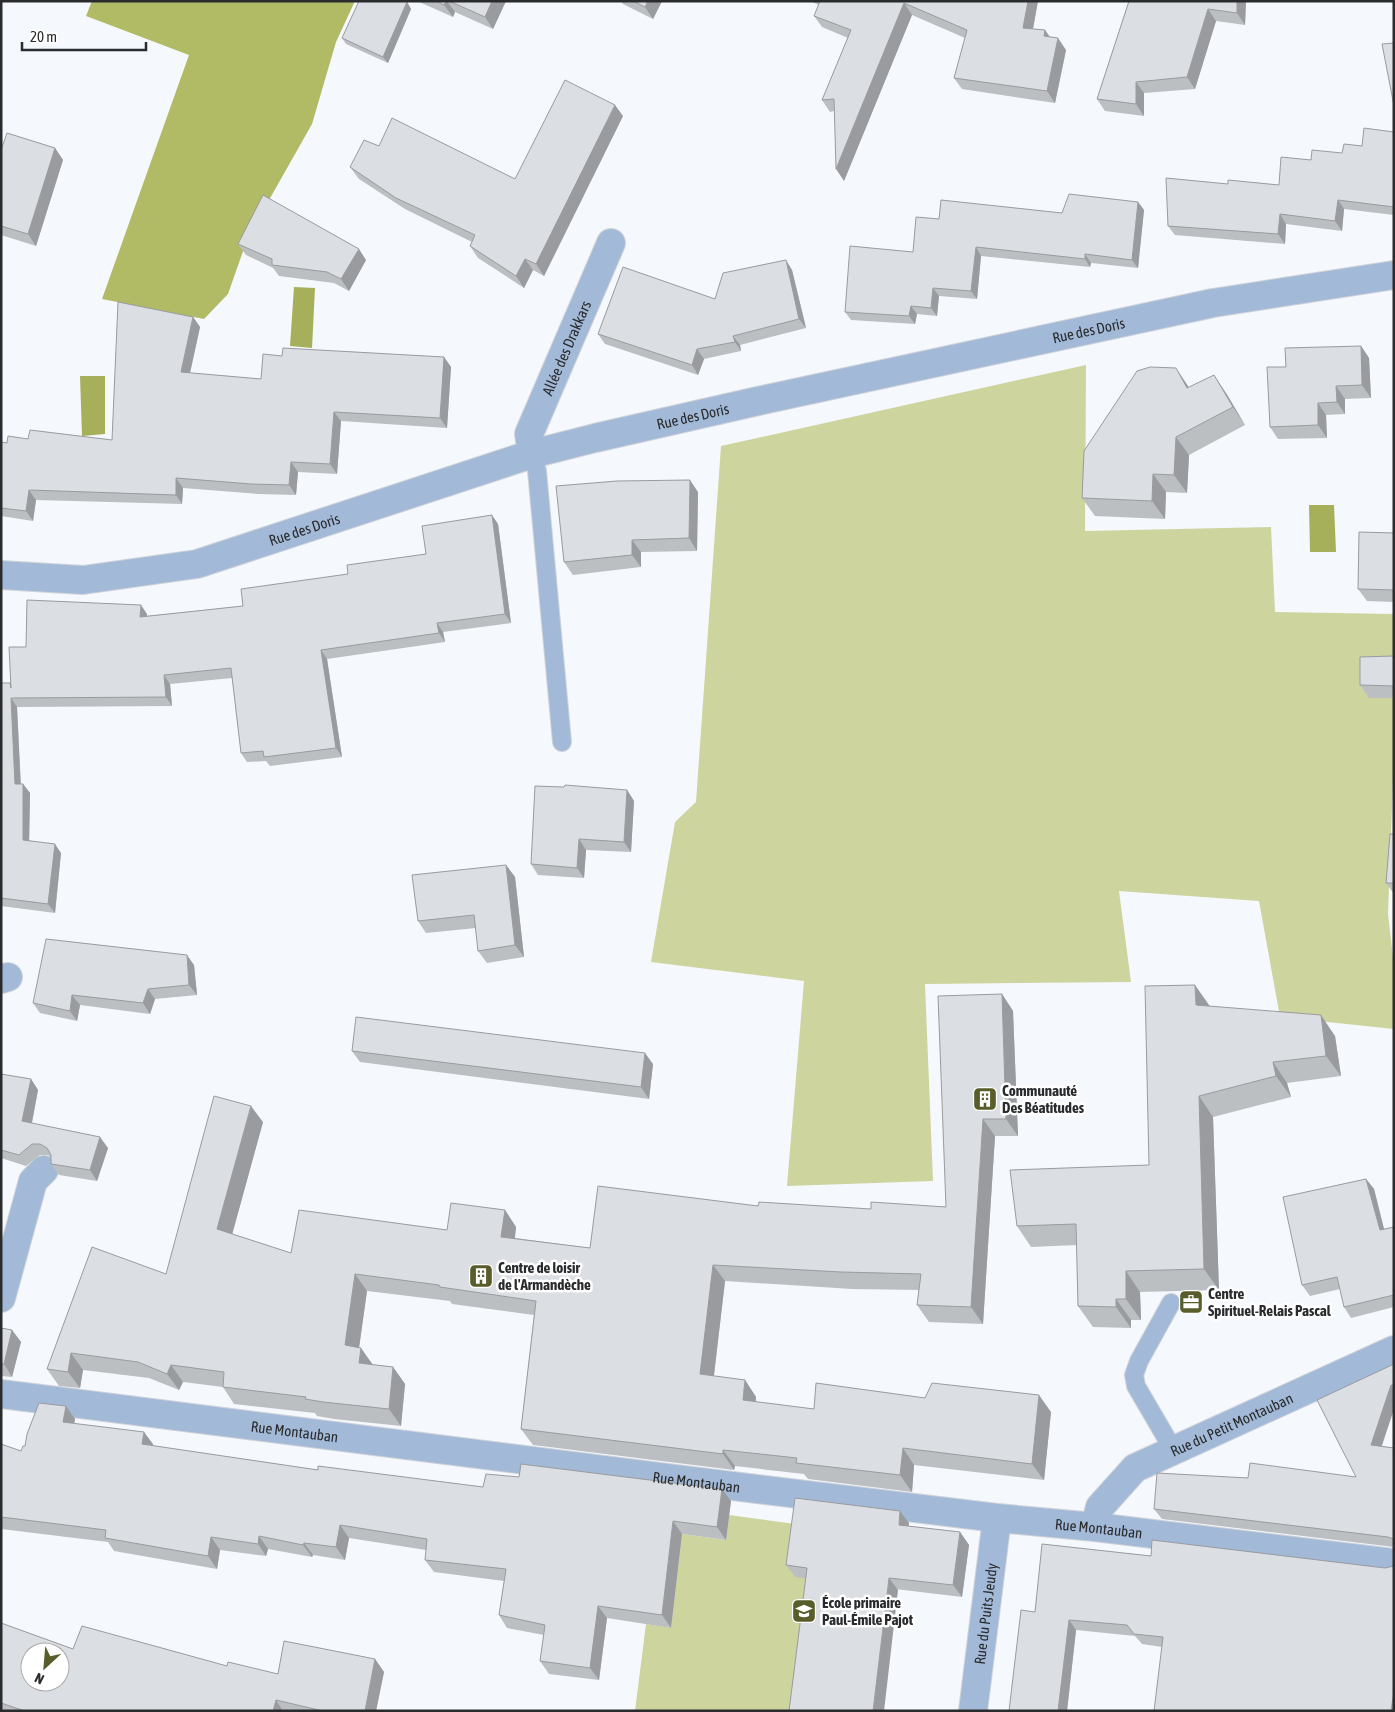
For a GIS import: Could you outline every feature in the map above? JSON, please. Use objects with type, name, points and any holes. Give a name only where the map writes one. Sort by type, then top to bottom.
[{"type":"street","name":"Allée des Drakkars","points":[[532,454],[529,434],[611,243]]},
{"type":"street","name":"Rue des Doris","points":[[1,575],[83,580],[197,564],[532,454],[758,401],[1213,303],[1394,274]]},
{"type":"street","points":[[1,1298],[33,1181],[44,1170]]},
{"type":"street","name":"Rue du Petit Montauban","points":[[1095,1527],[1100,1507],[1135,1468],[1394,1350]]},
{"type":"street","name":"Rue Montauban","points":[[1,1394],[675,1480],[1394,1563]]},
{"type":"street","name":"Rue du Puits Jeudy","points":[[973,1711],[997,1518]]},
{"type":"lane","points":[[532,454],[537,471],[562,742]]},
{"type":"lane","points":[[1171,1303],[1139,1361],[1134,1375],[1136,1386],[1174,1450]]},
{"type":"shaded area","points":[[92,1],[355,1],[336,42],[312,124],[248,237],[228,294],[204,319],[102,299],[189,55],[86,16]]},
{"type":"shaded area","points":[[294,287],[315,288],[312,348],[290,346]]},
{"type":"shaded area","points":[[1086,365],[1085,531],[1271,527],[1275,612],[1394,614],[1394,753],[1388,914],[1394,966],[1394,1029],[1280,1017],[1259,901],[1119,891],[1131,982],[925,984],[933,1181],[787,1186],[804,981],[651,962],[675,822],[696,802],[721,446]]},
{"type":"shaded area","points":[[80,376],[105,376],[105,434],[82,436]]},
{"type":"shaded area","points":[[1309,505],[1334,505],[1336,552],[1310,552]]},
{"type":"shaded area","points":[[729,1515],[802,1525],[815,1580],[799,1711],[635,1711],[646,1624],[671,1628],[682,1534],[726,1540]]},
{"type":"building","points":[[359,1],[407,2],[383,57],[342,38]]},
{"type":"building","points":[[436,1],[446,1],[444,5]]},
{"type":"building","points":[[449,1],[492,1],[485,17]]},
{"type":"building","points":[[633,1],[648,1],[645,7]]},
{"type":"building","points":[[820,1],[1028,1],[1023,28],[1045,30],[1044,36],[1058,38],[1047,91],[954,78],[967,30],[904,3],[836,169],[834,99],[822,100],[851,30],[814,16]]},
{"type":"building","points":[[1129,1],[1237,1],[1237,13],[1208,9],[1187,77],[1136,82],[1136,104],[1097,99]]},
{"type":"building","points":[[1394,43],[1394,106],[1382,44]]},
{"type":"building","points":[[565,80],[615,105],[536,264],[525,259],[516,276],[470,246],[475,235],[396,198],[350,167],[364,140],[379,146],[392,118],[515,179]]},
{"type":"building","points":[[1364,128],[1394,132],[1394,207],[1338,200],[1335,221],[1280,214],[1278,234],[1168,226],[1166,178],[1228,184],[1228,180],[1279,185],[1281,157],[1311,160],[1312,150],[1342,153],[1344,144],[1362,146]]},
{"type":"building","points":[[7,133],[55,148],[28,234],[1,226],[1,150]]},
{"type":"building","points":[[1069,194],[1138,202],[1132,260],[1085,254],[1085,259],[976,247],[971,291],[933,288],[931,308],[911,306],[909,316],[845,312],[850,246],[913,252],[916,217],[939,219],[941,200],[1062,213]]},
{"type":"building","points":[[263,195],[359,249],[341,279],[327,272],[272,265],[272,259],[238,244]]},
{"type":"building","points":[[786,260],[799,319],[733,336],[735,342],[697,349],[692,365],[598,334],[623,267],[715,299],[723,273]]},
{"type":"building","points":[[118,302],[193,317],[181,372],[261,379],[263,354],[282,356],[283,348],[444,357],[440,418],[334,412],[330,464],[291,462],[289,485],[176,478],[176,495],[29,490],[26,511],[1,508],[1,442],[7,443],[8,436],[28,439],[30,430],[112,440]]},
{"type":"building","points":[[1361,346],[1362,385],[1336,386],[1337,402],[1318,403],[1318,425],[1270,427],[1267,367],[1286,367],[1285,348]]},
{"type":"building","points":[[1150,367],[1176,368],[1187,388],[1214,375],[1233,407],[1176,437],[1174,475],[1153,474],[1152,501],[1082,498],[1084,451],[1137,371]]},
{"type":"building","points":[[690,480],[689,538],[632,540],[632,555],[564,562],[556,486],[617,481]]},
{"type":"building","points":[[492,515],[505,614],[437,623],[439,633],[321,650],[336,748],[264,757],[263,751],[241,753],[231,668],[164,675],[166,697],[11,698],[15,784],[23,784],[23,840],[55,844],[48,904],[1,898],[1,683],[10,683],[11,688],[9,647],[26,647],[27,600],[141,605],[140,617],[243,606],[241,589],[348,574],[347,565],[426,554],[422,526]]},
{"type":"building","points":[[1359,532],[1394,533],[1394,590],[1358,589]]},
{"type":"building","points":[[1394,656],[1394,686],[1360,685],[1360,657]]},
{"type":"building","points":[[565,785],[627,790],[624,842],[579,839],[577,868],[531,864],[535,786],[564,787]]},
{"type":"building","points":[[1390,834],[1394,834],[1394,883],[1386,883]]},
{"type":"building","points":[[506,865],[515,945],[478,951],[474,915],[418,921],[412,875]]},
{"type":"building","points":[[46,939],[187,955],[189,985],[148,989],[143,1003],[72,995],[70,1011],[33,1003]]},
{"type":"building","points":[[1195,985],[1196,1005],[1321,1015],[1326,1056],[1273,1062],[1276,1076],[1199,1096],[1204,1269],[1126,1271],[1126,1299],[1116,1299],[1116,1307],[1078,1306],[1076,1224],[1017,1226],[1010,1170],[1149,1165],[1145,986]]},
{"type":"building","points":[[1002,994],[1006,1119],[983,1119],[971,1307],[917,1305],[921,1274],[713,1265],[700,1374],[745,1380],[743,1400],[814,1409],[816,1383],[925,1398],[932,1383],[1039,1395],[1032,1464],[903,1448],[900,1475],[796,1463],[797,1458],[723,1450],[723,1454],[521,1429],[536,1301],[440,1287],[439,1285],[355,1274],[345,1345],[361,1348],[359,1363],[393,1367],[389,1409],[323,1402],[305,1399],[306,1397],[223,1387],[224,1372],[171,1365],[167,1374],[138,1362],[71,1353],[68,1372],[47,1369],[92,1247],[166,1274],[214,1096],[251,1106],[217,1229],[291,1253],[299,1210],[447,1230],[451,1203],[505,1210],[501,1237],[590,1248],[598,1186],[758,1206],[759,1202],[871,1209],[871,1202],[946,1207],[938,996]]},
{"type":"building","points":[[356,1017],[645,1053],[641,1087],[352,1051]]},
{"type":"building","points":[[1,1074],[31,1079],[22,1121],[100,1137],[90,1170],[51,1164],[51,1155],[47,1148],[40,1144],[32,1144],[19,1155],[1,1150]]},
{"type":"building","points":[[1366,1179],[1380,1230],[1394,1227],[1394,1295],[1344,1307],[1337,1277],[1302,1285],[1283,1197]]},
{"type":"building","points":[[1,1328],[12,1330],[4,1364],[1,1364]]},
{"type":"building","points":[[1394,1364],[1394,1385],[1391,1385],[1371,1445],[1394,1448],[1394,1539],[1154,1509],[1157,1473],[1248,1478],[1250,1463],[1356,1477],[1317,1400]]},
{"type":"building","points":[[39,1403],[66,1406],[63,1422],[144,1432],[142,1444],[318,1470],[318,1466],[483,1487],[486,1474],[519,1477],[521,1464],[722,1489],[717,1527],[673,1521],[662,1615],[598,1606],[590,1668],[540,1661],[545,1625],[499,1615],[506,1569],[425,1560],[427,1539],[340,1525],[336,1547],[304,1543],[303,1545],[259,1536],[258,1544],[211,1537],[208,1556],[105,1538],[106,1530],[1,1517],[1,1444],[21,1451],[23,1446],[25,1446],[27,1434]]},
{"type":"building","points":[[795,1498],[900,1511],[899,1525],[960,1532],[953,1585],[889,1578],[873,1711],[789,1711],[807,1568],[786,1565]]},
{"type":"building","points":[[1152,1540],[1385,1568],[1394,1566],[1394,1691],[1391,1711],[1154,1711],[1163,1637],[1134,1634],[1127,1625],[1069,1620],[1058,1711],[1009,1711],[1021,1610],[1035,1612],[1042,1544],[1151,1556]]},
{"type":"building","points":[[1,1623],[54,1642],[20,1642],[20,1692],[70,1692],[70,1648],[73,1649],[82,1626],[227,1666],[228,1662],[278,1674],[284,1641],[375,1659],[365,1711],[323,1711],[276,1700],[273,1711],[25,1711],[1,1703]]},
{"type":"place","name":"Communauté Des Béatitudes","points":[[985,1099]]},
{"type":"place","name":"Centre de loisir de l'Armandèche","points":[[481,1276]]},
{"type":"place","name":"Centre Spirituel-Relais Pascal","points":[[1191,1302]]},
{"type":"place","name":"École primaire Paul-Émile Pajot","points":[[804,1611]]}]
